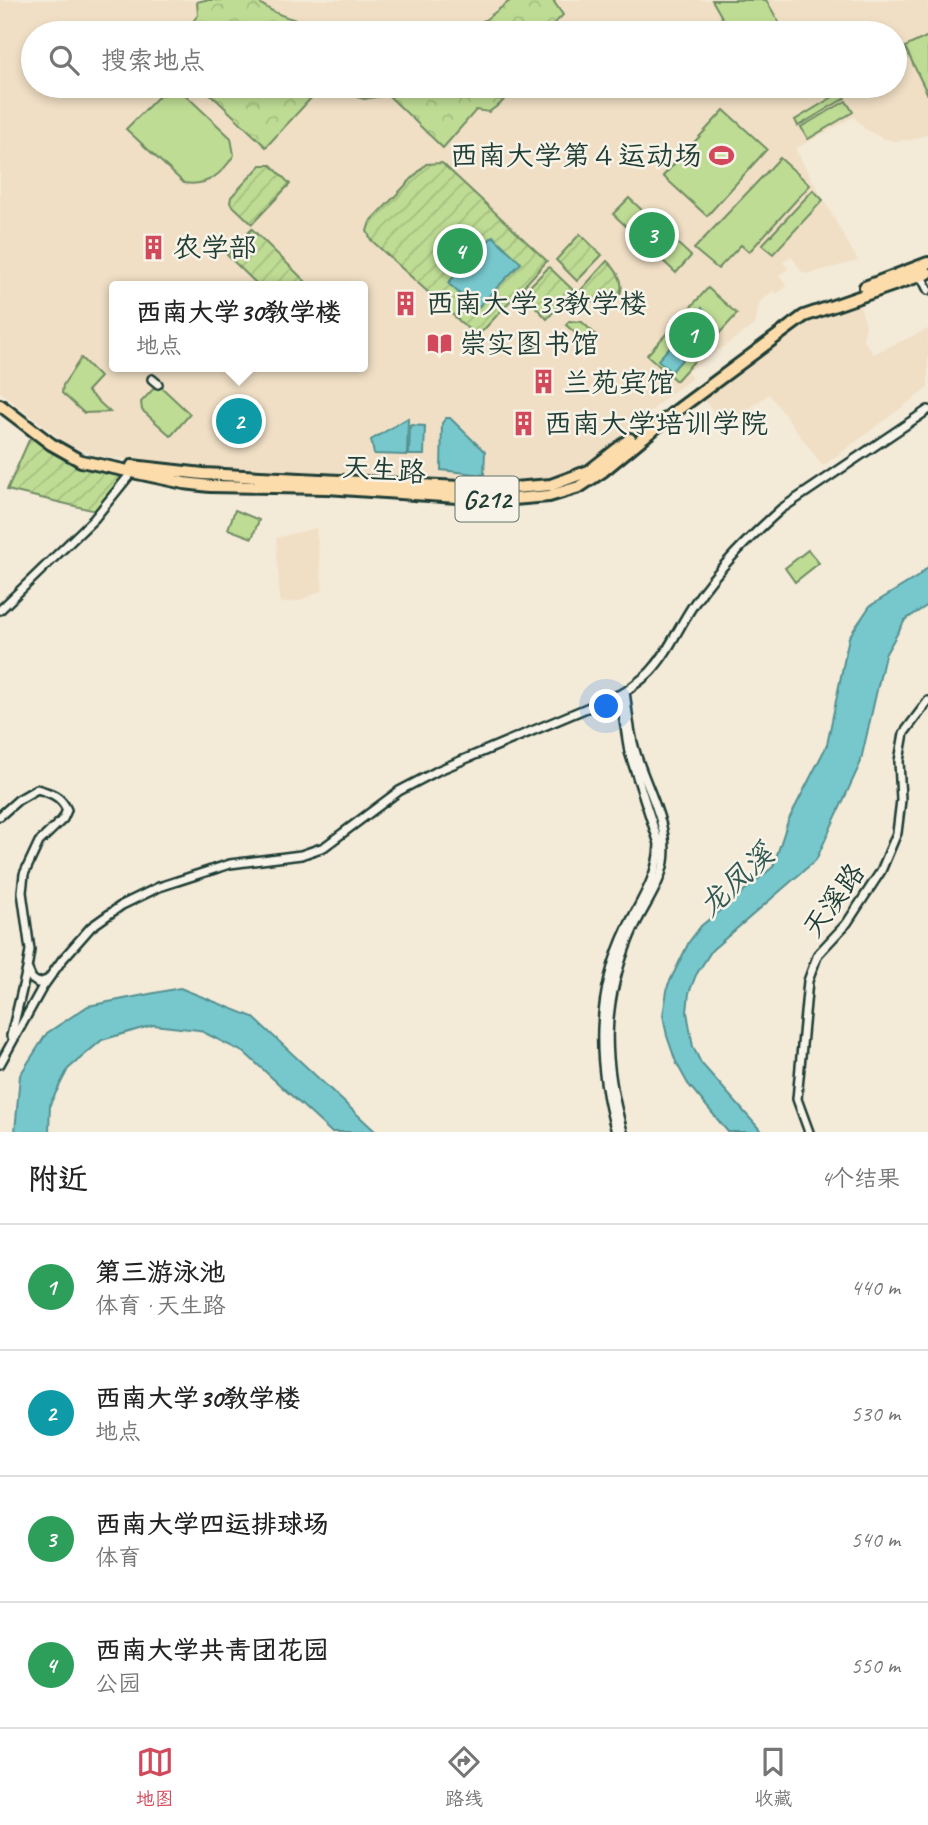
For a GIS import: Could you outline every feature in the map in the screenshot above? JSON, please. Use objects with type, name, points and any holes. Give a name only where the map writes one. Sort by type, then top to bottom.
[{"type":"highway","name":"天生路","points":[[0,397],[70,449],[97,459],[136,466],[203,474],[500,489],[551,485],[589,471],[800,311],[923,270]]},
{"type":"highway","name":"天生路","points":[[0,405],[67,454],[81,461],[211,486],[327,488],[501,500],[549,496],[579,487],[595,476],[658,424],[804,316],[923,270]]},
{"type":"street","points":[[923,270],[928,290]]},
{"type":"street","points":[[0,1065],[62,960],[91,928],[122,905],[159,887],[219,867],[302,855],[324,847],[399,791],[439,770],[622,693],[649,674],[712,578],[781,509],[928,410]]},
{"type":"street","points":[[0,610],[94,519],[132,472]]},
{"type":"street","points":[[616,1132],[603,1077],[600,1046],[604,1006],[612,966],[626,929],[653,880],[659,860],[659,844],[629,752],[622,693]]},
{"type":"street","points":[[622,693],[634,748],[660,820],[665,844],[664,862],[658,883],[632,932],[618,968],[610,1006],[607,1045],[609,1076],[623,1132]]},
{"type":"street","name":"天溪路","points":[[809,1132],[797,1099],[807,981],[818,954],[847,923],[881,871],[897,833],[901,800],[899,761],[904,733],[928,701]]},
{"type":"street","points":[[0,816],[18,800],[37,789],[50,792],[63,800],[67,810],[64,819],[39,842],[24,874],[22,892],[30,950],[9,1046]]},
{"type":"street","points":[[27,969],[32,979],[38,983],[48,980]]},
{"type":"shaded area","points":[[0,0],[928,0],[928,134],[911,140],[894,141],[865,129],[854,117],[795,149],[858,261],[807,274],[802,272],[791,256],[783,262],[788,269],[779,275],[787,286],[777,294],[773,291],[759,303],[756,322],[750,328],[687,372],[692,378],[663,400],[615,445],[565,476],[513,484],[191,468],[93,455],[67,444],[0,392]]},
{"type":"shaded area","points":[[858,300],[866,325],[863,339],[873,354],[928,329],[928,388],[823,466],[769,394],[726,426],[703,399],[807,318]]},
{"type":"shaded area","points":[[316,528],[323,590],[299,601],[280,603],[276,538]]},
{"type":"green space","points":[[256,0],[286,17],[303,21],[193,21],[198,15],[197,2]]},
{"type":"green space","points":[[511,0],[555,0],[563,15],[557,21],[483,21]]},
{"type":"green space","points":[[712,0],[766,0],[778,21],[724,21]]},
{"type":"green space","points":[[928,36],[928,95],[907,51],[907,46]]},
{"type":"green space","points":[[157,98],[189,98],[231,138],[234,155],[213,178],[200,183],[184,183],[126,129]]},
{"type":"green space","points":[[215,98],[311,98],[266,147]]},
{"type":"green space","points":[[391,98],[506,98],[489,112],[476,110],[443,148]]},
{"type":"green space","points":[[831,98],[845,98],[798,126],[795,120]]},
{"type":"green space","points":[[846,101],[853,112],[808,139],[801,127]]},
{"type":"green space","points":[[724,110],[767,149],[707,216],[663,176]]},
{"type":"green space","points":[[780,158],[810,185],[749,252],[741,245],[718,269],[694,249]]},
{"type":"green space","points":[[442,163],[547,261],[477,337],[371,240],[367,231],[370,222],[426,164]]},
{"type":"green space","points":[[261,165],[271,165],[290,184],[252,224],[230,203],[231,197]]},
{"type":"green space","points":[[813,190],[823,200],[773,254],[762,245]]},
{"type":"green space","points":[[629,198],[691,256],[676,273],[613,214]]},
{"type":"green space","points":[[252,229],[305,281],[254,281],[227,255]]},
{"type":"green space","points":[[580,234],[602,255],[577,281],[556,260]]},
{"type":"green space","points":[[607,261],[618,275],[622,288],[606,314],[581,290]]},
{"type":"green space","points":[[549,267],[573,290],[547,319],[529,300],[528,288]]},
{"type":"green space","points":[[708,288],[737,314],[676,381],[647,355]]},
{"type":"green space","points":[[569,321],[582,322],[595,334],[595,342],[584,341],[566,325]]},
{"type":"green space","points":[[81,358],[100,377],[87,391],[110,412],[84,413],[62,393],[63,385]]},
{"type":"green space","points":[[158,384],[190,414],[171,436],[142,410],[141,402]]},
{"type":"green space","points":[[33,431],[67,454],[132,472],[100,512],[7,490]]},
{"type":"green space","points":[[235,510],[259,520],[252,538],[228,529]]},
{"type":"green space","points":[[808,550],[819,563],[795,582],[785,568]]},
{"type":"water","points":[[493,236],[521,263],[476,309],[448,283]]},
{"type":"water","points":[[702,308],[716,321],[701,338],[686,324]]},
{"type":"water","points":[[687,328],[700,340],[671,372],[658,360]]},
{"type":"water","points":[[408,418],[407,455],[374,454],[371,440]]},
{"type":"water","points":[[446,418],[450,418],[485,452],[484,475],[441,470],[442,423]]},
{"type":"water","points":[[410,425],[425,426],[424,455],[409,455]]},
{"type":"water","points":[[928,567],[928,605],[905,620],[885,655],[860,764],[816,860],[712,950],[696,975],[689,993],[687,1012],[693,1047],[701,1063],[762,1132],[728,1132],[688,1084],[676,1062],[663,1015],[668,985],[689,942],[701,926],[773,867],[788,821],[827,745],[849,637],[870,606],[917,577]]},
{"type":"water","points":[[180,988],[253,1017],[376,1132],[331,1132],[245,1053],[199,1030],[153,1025],[102,1040],[68,1069],[50,1104],[49,1132],[15,1132],[20,1075],[47,1033],[88,1006]]},
{"type":"place","name":"西南大学第４运动场","points":[[722,155]]},
{"type":"place","name":"西南大学四运排球场","points":[[652,235]]},
{"type":"place","name":"农学部","points":[[153,247]]},
{"type":"place","name":"西南大学共青团花园","points":[[460,251]]},
{"type":"place","name":"西南大学33教学楼","points":[[406,303]]},
{"type":"place","name":"第三游泳池","points":[[692,335]]},
{"type":"place","name":"崇实图书馆","points":[[439,343]]},
{"type":"place","name":"兰苑宾馆","points":[[543,382]]},
{"type":"place","name":"西南大学30教学楼","points":[[239,421]]},
{"type":"place","name":"西南大学培训学院","points":[[524,423]]},
{"type":"water label","name":"龙凤溪","points":[[736,880]]}]
